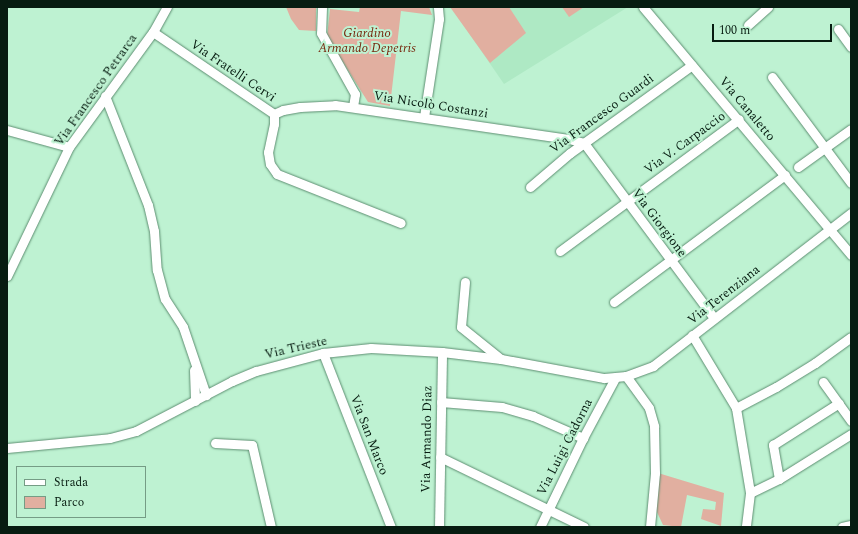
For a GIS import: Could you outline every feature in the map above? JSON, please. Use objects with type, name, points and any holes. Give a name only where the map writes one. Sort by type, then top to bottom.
[{"type":"street","name":"Via Francesco Petrarca","points":[[7,276],[70,147],[153,32],[167,7]]},
{"type":"street","points":[[322,7],[321,33],[355,94],[353,106]]},
{"type":"street","points":[[424,117],[439,19],[438,7]]},
{"type":"street","name":"Via Canaletto","points":[[643,7],[786,175],[851,255]]},
{"type":"street","points":[[748,26],[768,7]]},
{"type":"street","points":[[838,28],[851,47]]},
{"type":"street","name":"Via Fratelli Cervi","points":[[153,32],[274,114],[274,124],[268,152],[270,164],[277,174],[402,223]]},
{"type":"street","name":"Via Francesco Guardi","points":[[530,187],[584,143],[692,65]]},
{"type":"street","points":[[772,77],[826,147],[851,183]]},
{"type":"street","points":[[106,96],[148,205],[154,231],[157,270],[165,299],[183,327],[206,395]]},
{"type":"street","name":"Via Nicolò Costanzi","points":[[274,114],[283,110],[318,104],[353,106],[569,139],[584,143]]},
{"type":"street","name":"Via V. Carpaccio","points":[[560,251],[739,119]]},
{"type":"street","points":[[798,167],[851,129]]},
{"type":"street","points":[[7,130],[70,147]]},
{"type":"street","name":"Via Giorgione","points":[[584,143],[714,318]]},
{"type":"street","points":[[614,302],[670,259],[786,175]]},
{"type":"street","name":"Via Terenziana","points":[[604,378],[626,376],[653,366],[851,213]]},
{"type":"street","points":[[465,282],[461,327],[501,359]]},
{"type":"street","points":[[692,335],[736,408],[750,493],[746,527]]},
{"type":"street","points":[[736,408],[776,387],[815,363],[851,337]]},
{"type":"street","name":"Via Trieste","points":[[7,448],[110,438],[136,431],[256,371],[323,353],[371,348],[442,352],[501,359],[604,378]]},
{"type":"street","name":"Via Armando Diaz","points":[[439,527],[442,352]]},
{"type":"street","name":"Via San Marco","points":[[323,353],[391,527]]},
{"type":"street","points":[[194,361],[195,401]]},
{"type":"street","points":[[626,376],[649,408],[654,426],[655,473],[650,527]]},
{"type":"street","name":"Via Luigi Cadorna","points":[[540,527],[583,438],[615,378]]},
{"type":"street","points":[[823,382],[851,421]]},
{"type":"street","points":[[441,402],[502,407],[533,416],[583,438]]},
{"type":"street","points":[[779,479],[774,445],[839,403]]},
{"type":"street","points":[[750,493],[779,479],[849,439]]},
{"type":"street","points":[[215,443],[252,445],[271,527]]},
{"type":"street","points":[[440,457],[584,527]]},
{"type":"street","points":[[842,527],[851,525]]},
{"type":"shaded area","points":[[451,7],[628,7],[504,84]]},
{"type":"green space","points":[[286,7],[316,8],[316,31],[299,30],[291,19]]},
{"type":"green space","name":"Giardino Armando Depetris","points":[[360,7],[429,7],[432,15],[401,11],[390,106],[368,102],[327,37],[330,9],[359,12]]},
{"type":"green space","points":[[450,7],[509,7],[526,33],[490,63]]},
{"type":"green space","points":[[562,7],[584,7],[569,17]]},
{"type":"green space","points":[[658,473],[724,493],[721,526],[701,519],[703,509],[715,510],[716,502],[687,495],[681,527],[663,525],[656,510]]}]
